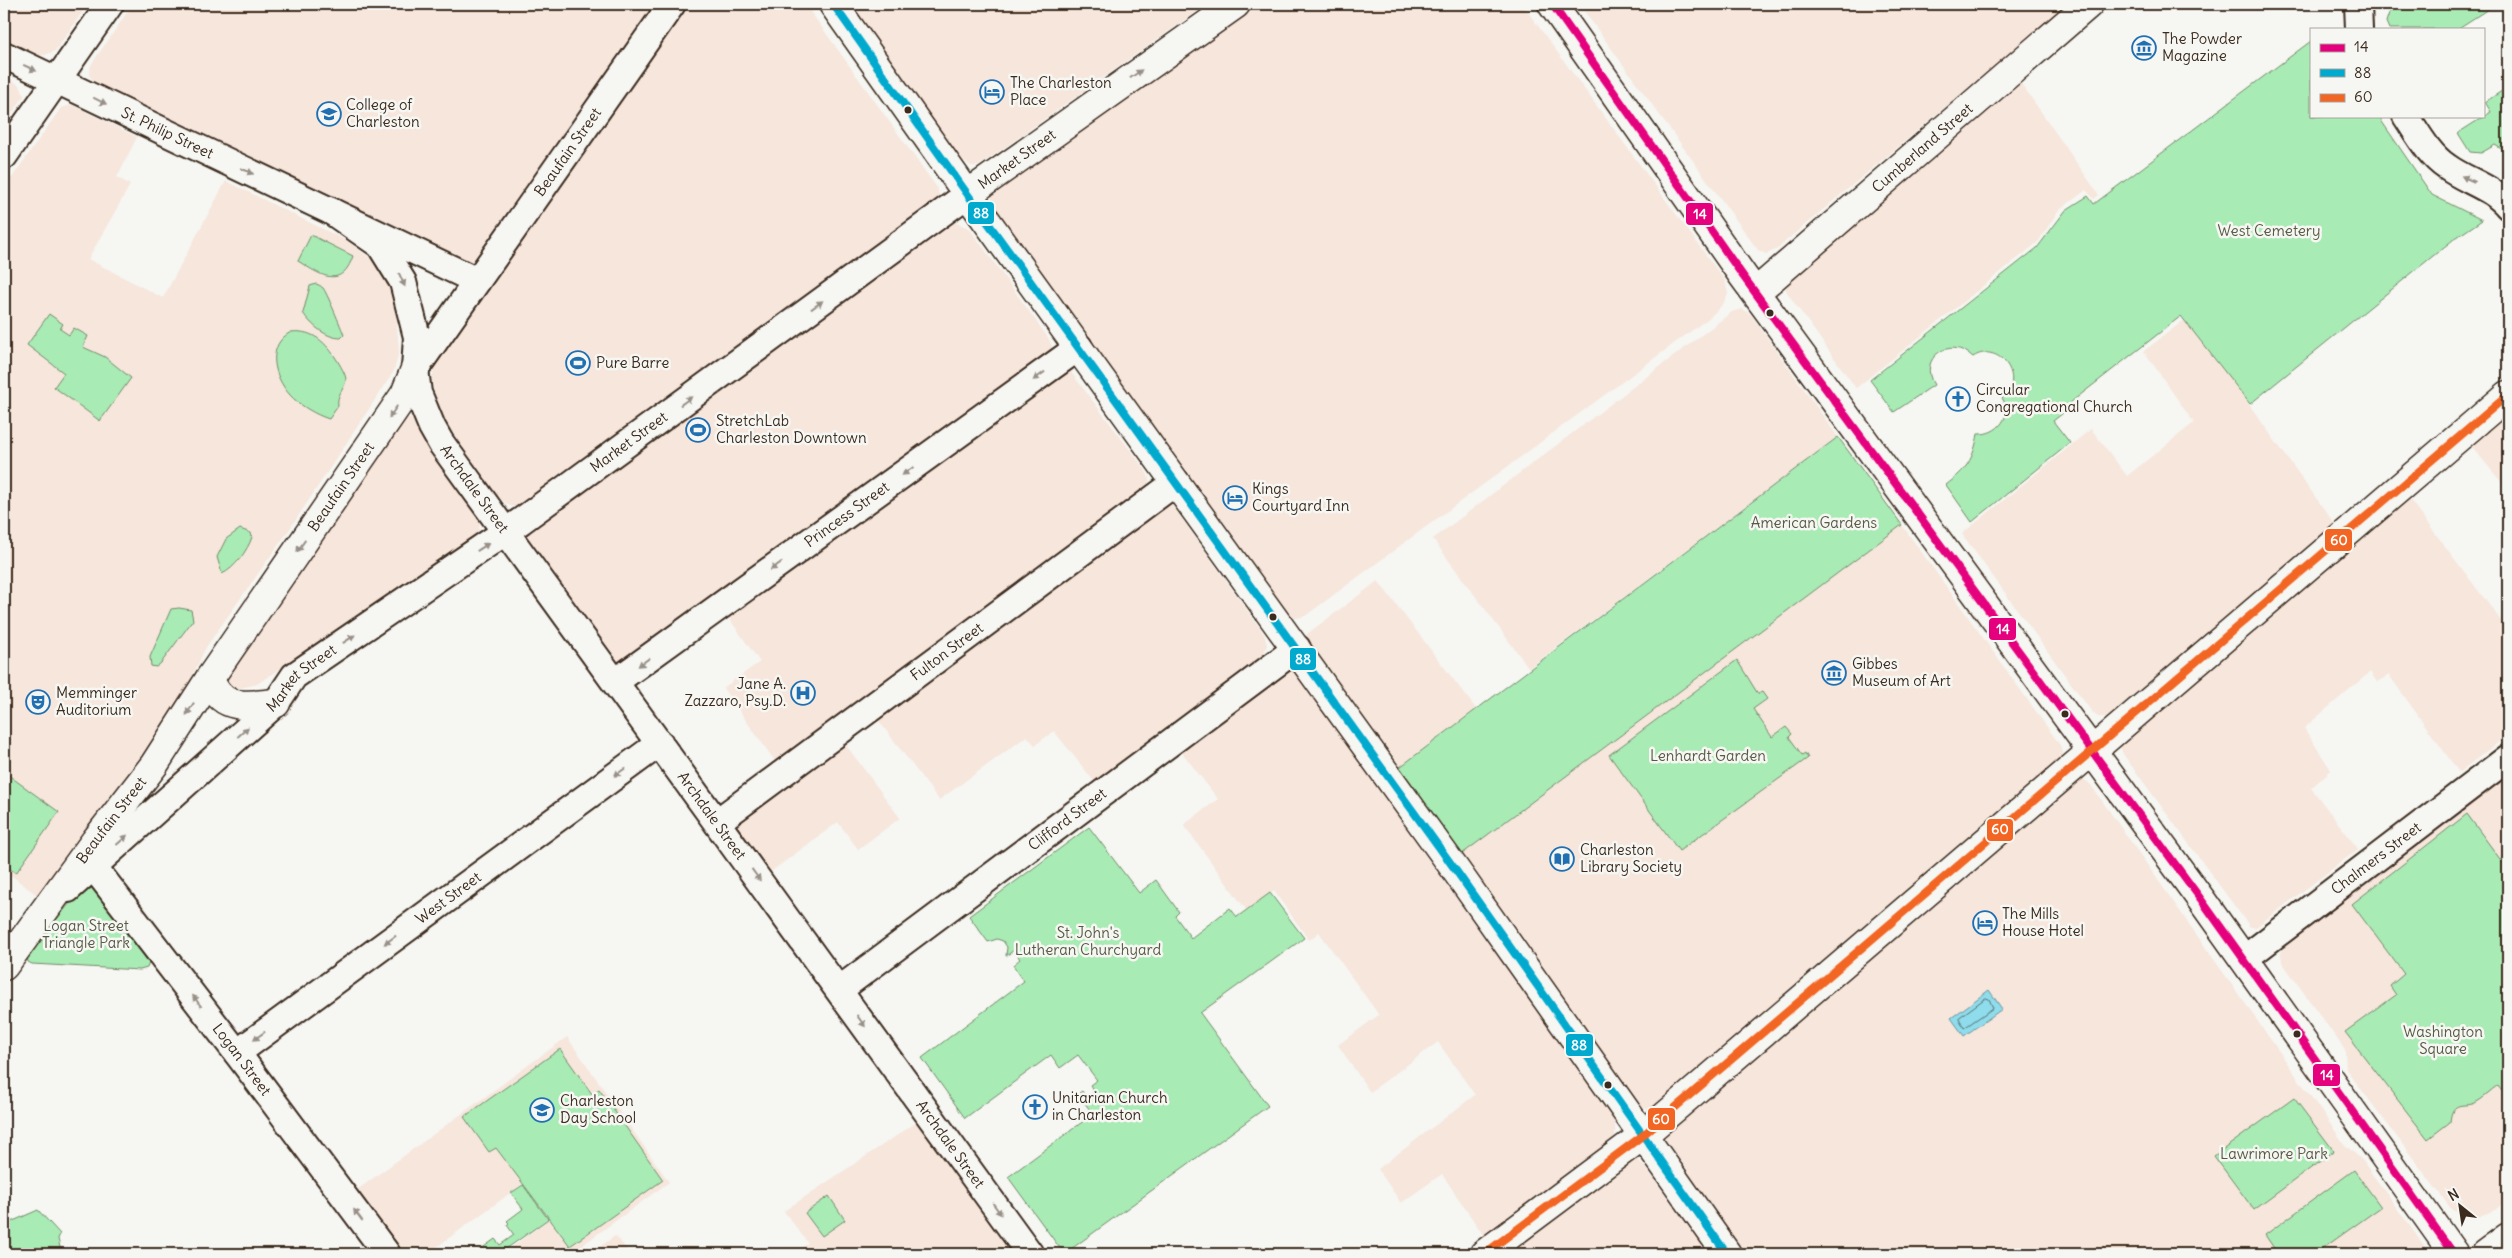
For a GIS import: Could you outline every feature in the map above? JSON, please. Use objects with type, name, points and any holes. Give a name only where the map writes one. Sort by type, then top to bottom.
[{"type":"street","points":[[4,156],[110,4]]},
{"type":"street","name":"Beaufain Street","points":[[4,966],[95,841],[154,765],[210,678],[405,394],[415,369],[672,4]]},
{"type":"street","points":[[833,4],[968,194],[1297,648],[1727,1254]]},
{"type":"street","name":"Market Street","points":[[47,908],[276,703],[294,676],[505,532],[948,211],[968,194],[1236,4]]},
{"type":"street","points":[[1552,4],[1743,276],[2244,959],[2454,1254]]},
{"type":"street","name":"Cumberland Street","points":[[1756,292],[2089,4]]},
{"type":"street","points":[[2358,4],[2359,28]]},
{"type":"street","name":"St. Philip Street","points":[[4,55],[477,280]]},
{"type":"street","points":[[2407,118],[2425,145],[2444,166],[2482,186],[2508,206]]},
{"type":"street","name":"St. Philip Street","points":[[331,211],[380,245],[404,282],[417,337],[415,369]]},
{"type":"street","name":"Princess Street","points":[[615,682],[1079,348]]},
{"type":"street","name":"Archdale Street","points":[[415,369],[418,393],[432,427],[505,532],[1030,1254]]},
{"type":"street","points":[[1484,1254],[1642,1136],[2508,395]]},
{"type":"street","name":"Fulton Street","points":[[717,822],[1176,482]]},
{"type":"street","name":"Clifford Street","points":[[839,990],[1297,648]]},
{"type":"street","points":[[210,678],[217,694],[231,704],[276,703]]},
{"type":"street","name":"West Street","points":[[237,1053],[660,743]]},
{"type":"street","name":"Chalmers Street","points":[[2244,959],[2508,758]]},
{"type":"street","name":"Logan Street","points":[[93,866],[237,1053],[387,1254]]},
{"type":"street","points":[[2485,1254],[2508,1238]]},
{"type":"shaded area","points":[[4,4],[88,4],[55,51],[45,55],[35,55],[4,40]]},
{"type":"shaded area","name":"College of Charleston","points":[[133,4],[660,4],[477,259],[469,262],[460,262],[96,84],[89,75],[91,65]]},
{"type":"shaded area","points":[[680,4],[805,4],[937,188],[940,198],[937,205],[518,508],[508,505],[494,494],[470,464],[438,412],[432,378],[436,358]]},
{"type":"shaded area","name":"The Charleston Place","points":[[848,4],[1207,4],[984,162],[978,166],[971,166],[960,158]]},
{"type":"shaded area","points":[[1252,4],[1522,4],[1725,281],[1728,294],[1723,304],[1710,317],[1305,616],[1295,618],[1285,614],[998,213],[992,200],[992,193],[998,183]]},
{"type":"shaded area","points":[[1579,4],[2068,4],[1775,250],[1766,254],[1758,250]]},
{"type":"shaded area","points":[[4,75],[20,86],[24,96],[4,125]]},
{"type":"shaded area","points":[[2018,79],[2099,195],[2094,199],[2086,190],[2058,211],[2038,242],[1856,388],[1793,301],[1786,290],[1787,282]]},
{"type":"shaded area","points":[[72,105],[137,137],[117,177],[130,185],[88,259],[163,298],[226,181],[349,242],[372,260],[386,276],[394,293],[399,351],[394,371],[289,530],[206,647],[162,739],[41,898],[4,870],[4,189],[61,108]]},
{"type":"shaded area","points":[[948,220],[969,228],[1049,339],[1053,351],[622,666],[615,662],[527,540],[526,533]]},
{"type":"shaded area","points":[[1742,309],[1751,315],[1838,437],[1529,668],[1433,539],[1732,312]]},
{"type":"shaded area","points":[[2187,318],[2336,526],[2107,717],[2098,717],[2092,712],[1962,534],[2091,429],[2127,476],[2194,423],[2144,351]]},
{"type":"shaded area","points":[[1062,366],[1070,371],[1146,471],[1149,479],[1148,487],[1141,495],[775,761],[723,688],[760,662],[724,611]]},
{"type":"shaded area","points":[[2508,410],[2508,490],[2469,443]]},
{"type":"shaded area","points":[[398,417],[407,417],[415,421],[480,522],[478,535],[257,684],[240,688],[233,686],[225,680],[221,665]]},
{"type":"shaded area","points":[[2407,496],[2508,630],[2508,735],[2459,772],[2389,675],[2377,682],[2370,672],[2304,728],[2331,770],[2311,788],[2358,849],[2256,927],[2250,927],[2123,754],[2120,745]]},
{"type":"shaded area","points":[[1164,501],[1172,505],[1264,634],[1267,645],[1263,655],[1094,781],[1054,731],[1035,745],[1027,736],[939,800],[873,713]]},
{"type":"shaded area","points":[[1902,525],[2060,745],[2063,753],[2059,763],[1657,1106],[1647,1109],[1637,1104],[1458,857]]},
{"type":"shaded area","points":[[1378,581],[1476,709],[1396,770],[1305,642],[1307,634]]},
{"type":"shaded area","points":[[1283,670],[1293,670],[1610,1113],[1615,1124],[1615,1136],[1605,1147],[1484,1236],[1442,1174],[1401,1203],[1378,1169],[1475,1095],[1438,1042],[1370,1092],[1338,1045],[1379,1015],[1319,932],[1309,940],[1274,891],[1247,911],[1184,825],[1218,799],[1178,747]]},
{"type":"shaded area","points":[[840,737],[900,818],[858,849],[838,822],[769,873],[735,826],[736,816]]},
{"type":"shaded area","points":[[2508,772],[2508,1200],[2490,1213],[2479,1217],[2465,1215],[2452,1210],[2346,1069],[2345,1050],[2282,962],[2281,953],[2286,945]]},
{"type":"shaded area","points":[[2082,778],[2090,784],[2345,1145],[2362,1160],[2430,1254],[1745,1254],[1663,1136]]},
{"type":"shaded area","name":"Charleston Day School","points":[[567,1037],[669,1182],[570,1254],[503,1254],[549,1219],[524,1183],[427,1254],[405,1254],[357,1190]]},
{"type":"shaded area","points":[[917,1122],[1015,1254],[794,1254],[808,1243],[784,1211]]},
{"type":"shaded area","points":[[1626,1157],[1636,1158],[1645,1167],[1709,1254],[1495,1254]]},
{"type":"shaded area","points":[[615,1236],[630,1254],[590,1254]]},
{"type":"green space","points":[[2403,4],[2496,4],[2459,28],[2389,28],[2386,22],[2389,13]]},
{"type":"green space","name":"West Cemetery","points":[[2310,42],[2310,118],[2379,118],[2432,195],[2482,220],[2454,239],[2250,404],[2181,316],[2070,403],[2072,406],[2053,421],[2070,443],[1972,522],[1946,485],[1968,463],[1974,451],[1978,434],[1992,431],[2002,423],[2006,411],[2002,398],[2009,390],[2012,381],[2011,372],[2007,364],[2000,357],[1992,354],[1983,353],[1973,357],[1955,348],[1946,349],[1933,358],[1930,366],[1930,375],[1934,385],[1894,412],[1870,380],[2037,248],[2066,210],[2088,196],[2094,204]]},
{"type":"green space","points":[[2508,87],[2508,153],[2495,145],[2481,153],[2470,152],[2458,133],[2491,112],[2485,102]]},
{"type":"green space","points":[[311,235],[353,256],[348,267],[342,273],[336,276],[321,274],[298,261]]},
{"type":"green space","points":[[316,284],[323,288],[330,303],[344,335],[341,338],[330,336],[319,330],[303,313],[310,286]]},
{"type":"green space","points":[[49,314],[63,324],[60,329],[69,335],[74,328],[88,336],[83,347],[105,357],[131,378],[100,421],[54,387],[64,373],[27,345]]},
{"type":"green space","points":[[291,332],[307,333],[320,340],[331,351],[345,374],[346,380],[338,399],[338,406],[329,419],[313,412],[298,402],[290,395],[279,379],[276,370],[275,353],[283,338]]},
{"type":"green space","name":"American Gardens","points":[[1838,437],[1902,525],[1458,857],[1396,770]]},
{"type":"green space","points":[[240,529],[251,533],[250,542],[236,564],[222,574],[217,557],[226,539]]},
{"type":"green space","points":[[171,609],[191,610],[193,620],[161,663],[156,667],[151,666],[150,657]]},
{"type":"green space","name":"Lenhardt Garden","points":[[1737,660],[1758,694],[1762,692],[1767,699],[1753,709],[1772,737],[1786,727],[1792,734],[1789,737],[1802,755],[1805,753],[1808,758],[1679,851],[1609,755]]},
{"type":"green space","points":[[4,772],[59,812],[16,873],[4,865]]},
{"type":"green space","name":"Washington Square","points":[[2467,814],[2508,870],[2508,1099],[2498,1086],[2475,1103],[2456,1107],[2451,1115],[2450,1122],[2428,1139],[2345,1032],[2396,995],[2390,986],[2404,974],[2352,904]]},
{"type":"green space","name":"St. John's Lutheran Churchyard","points":[[1089,827],[1139,893],[1156,880],[1179,912],[1175,916],[1191,938],[1230,908],[1237,917],[1270,893],[1304,938],[1200,1013],[1268,1106],[1067,1252],[1059,1247],[1008,1177],[1093,1114],[1078,1094],[1082,1091],[1087,1098],[1094,1091],[1090,1085],[1097,1080],[1078,1055],[1060,1068],[1051,1055],[965,1118],[922,1058],[1024,981],[1013,965],[1020,959],[1014,950],[1006,956],[1007,947],[1003,941],[997,939],[988,942],[969,916]]},
{"type":"green space","name":"Logan Street Triangle Park","points":[[89,886],[96,891],[149,963],[147,968],[140,970],[32,964],[28,962],[27,956],[82,888]]},
{"type":"green space","points":[[560,1049],[592,1094],[599,1089],[663,1180],[570,1246],[496,1148],[489,1152],[464,1117]]},
{"type":"green space","name":"Lawrimore Park","points":[[2294,1098],[2334,1151],[2254,1210],[2214,1156]]},
{"type":"green space","points":[[2354,1170],[2381,1207],[2315,1254],[2278,1254],[2265,1235]]},
{"type":"green space","points":[[523,1185],[548,1219],[499,1254],[474,1254],[495,1239],[500,1245],[514,1235],[507,1225],[509,1223],[507,1221],[523,1209],[511,1193]]},
{"type":"green space","points":[[829,1196],[845,1220],[822,1236],[805,1213]]},
{"type":"green space","points":[[38,1210],[60,1234],[58,1239],[61,1251],[57,1254],[4,1254],[4,1225]]},
{"type":"water","points":[[1989,990],[2002,1009],[1964,1036],[1951,1018]]},
{"type":"transit line","name":"88","points":[[833,4],[978,209],[1457,872],[1727,1254]]},
{"type":"transit line","name":"14","points":[[1552,4],[1743,276],[2200,898],[2454,1254]]},
{"type":"transit line","name":"60","points":[[1484,1254],[1642,1136],[2508,395]]},
{"type":"place","name":"The Powder Magazine","points":[[2144,48]]},
{"type":"place","name":"The Charleston Place","points":[[992,92]]},
{"type":"place","name":"College of Charleston","points":[[329,114]]},
{"type":"place","name":"Pure Barre","points":[[578,363]]},
{"type":"place","name":"Circular Congregational Church","points":[[1958,399]]},
{"type":"place","name":"StretchLab Charleston Downtown","points":[[698,430]]},
{"type":"place","name":"Kings Courtyard Inn","points":[[1235,498]]},
{"type":"place","name":"Gibbes Museum of Art","points":[[1834,673]]},
{"type":"place","name":"Jane A. Zazzaro, Psy.D.","points":[[803,693]]},
{"type":"place","name":"Memminger Auditorium","points":[[38,702]]},
{"type":"place","name":"Charleston Library Society","points":[[1562,859]]},
{"type":"place","name":"The Mills House Hotel","points":[[1985,923]]},
{"type":"place","name":"Unitarian Church in Charleston","points":[[1035,1107]]},
{"type":"place","name":"Charleston Day School","points":[[542,1110]]}]
